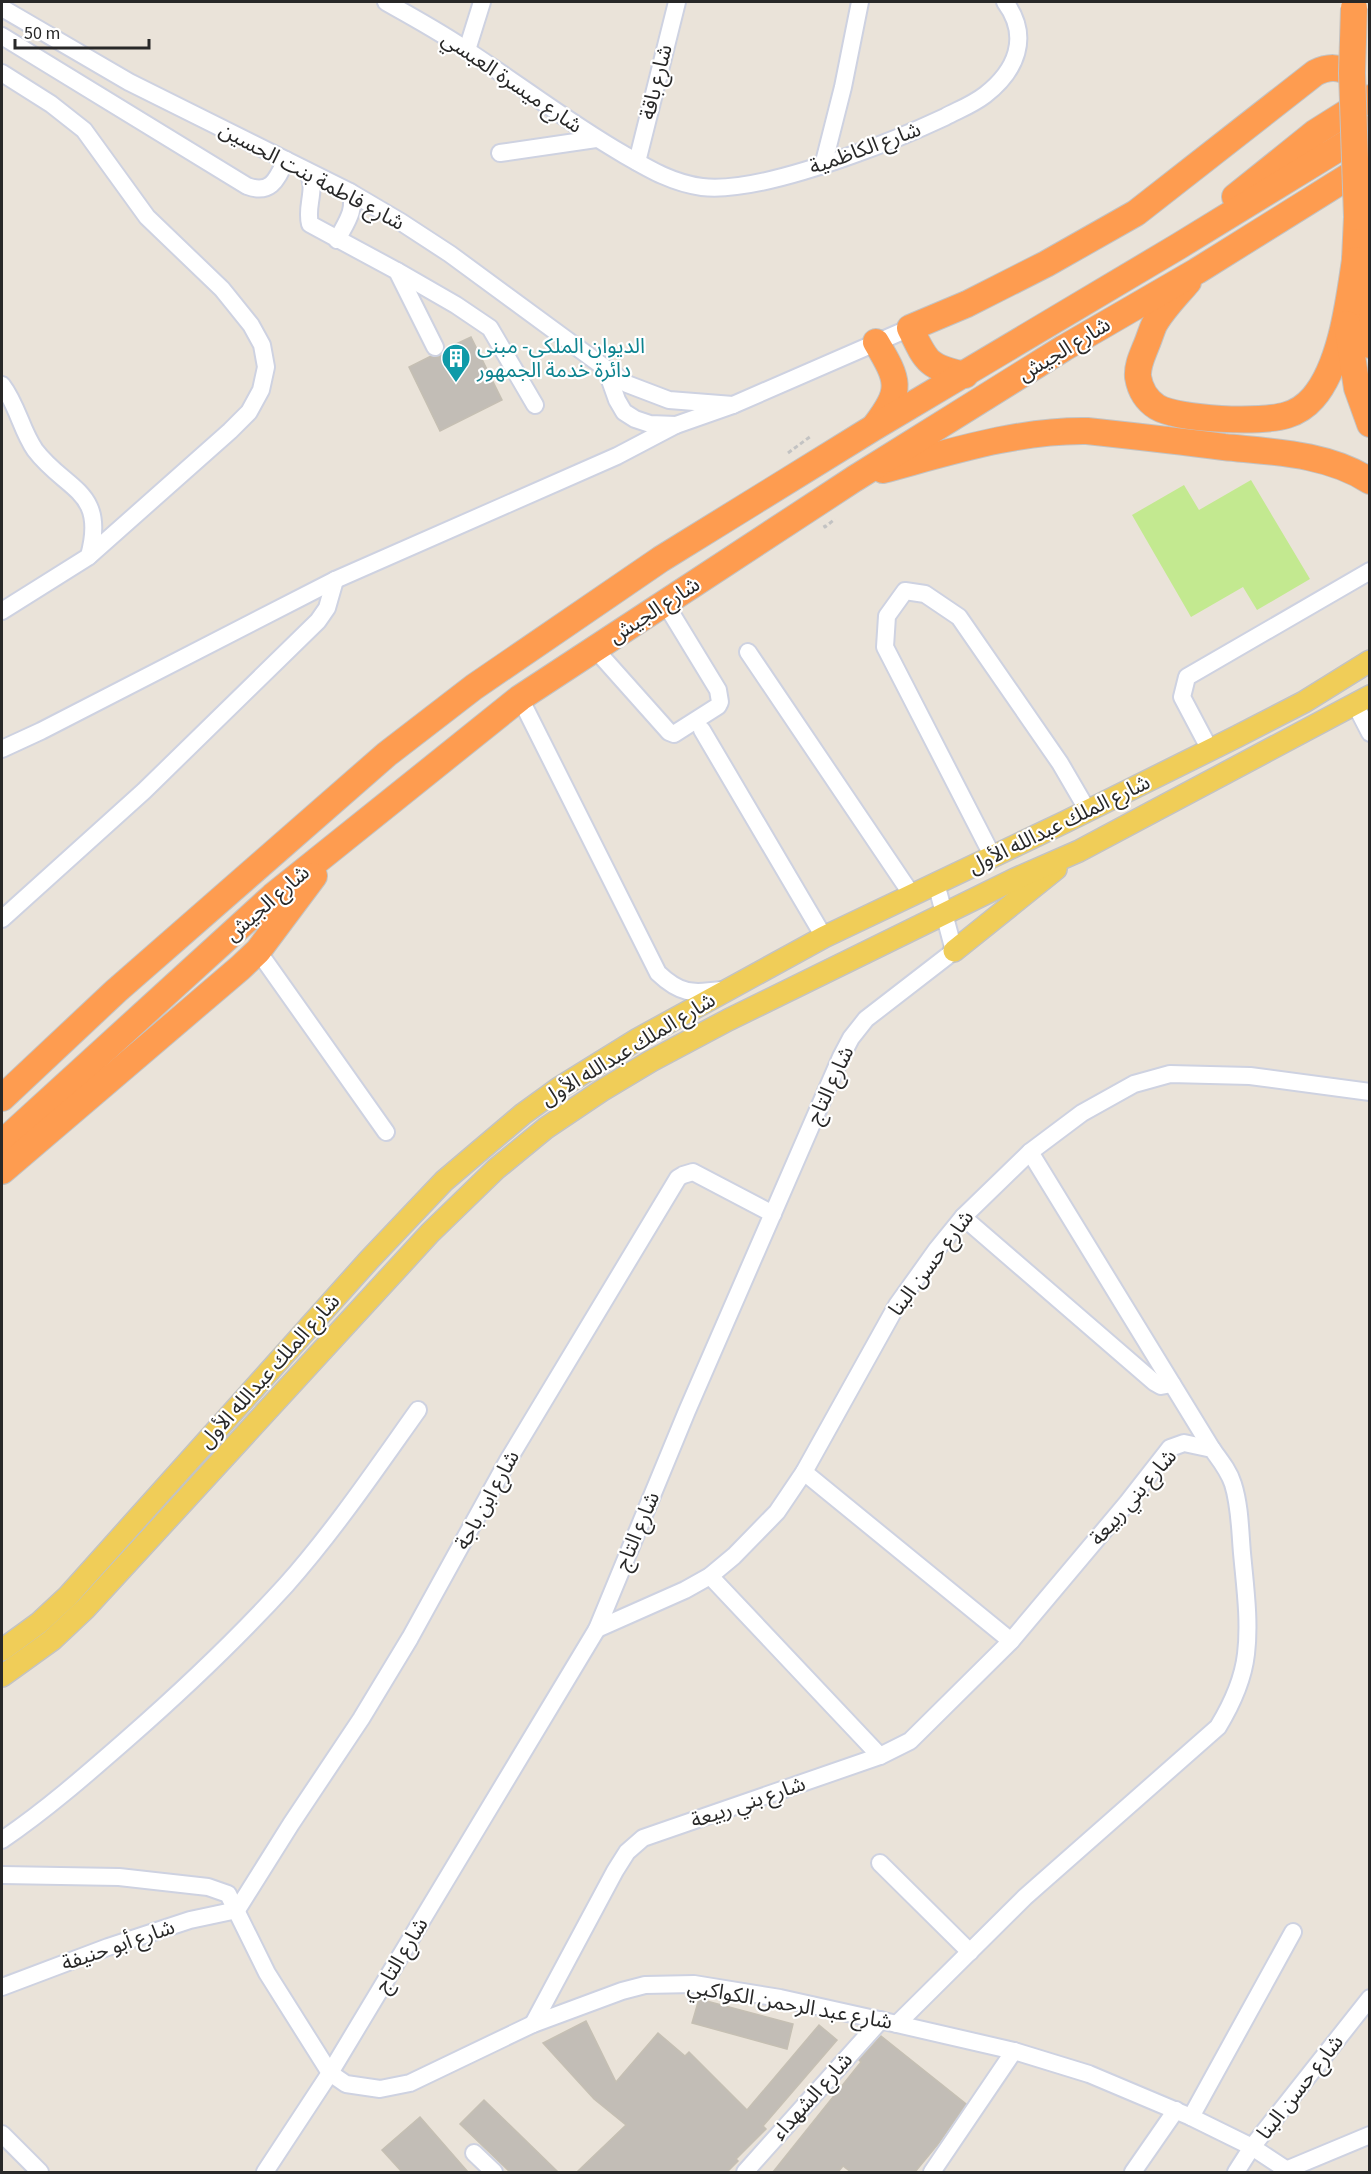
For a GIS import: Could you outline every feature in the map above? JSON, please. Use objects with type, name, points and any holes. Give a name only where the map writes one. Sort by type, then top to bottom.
[{"type":"highway","points":[[1197,271],[1155,323],[1140,359],[1138,375],[1141,388],[1147,398],[1166,411],[1184,416],[1269,419],[1295,412],[1314,398],[1332,362],[1346,317],[1355,260],[1357,217],[1352,73],[1354,5]]},
{"type":"highway","points":[[965,375],[943,370],[930,362],[910,328],[967,304],[1046,264],[1136,213],[1316,73],[1325,68],[1334,67],[1352,73]]},
{"type":"highway","points":[[1179,246],[1256,179],[1316,132],[1370,98]]},
{"type":"highway","name":"شارع الجيش","points":[[2,1098],[117,991],[387,754],[474,687],[660,559],[1370,129]]},
{"type":"highway","name":"شارع الجيش","points":[[2,1143],[273,896],[520,698],[854,479],[1064,348],[1197,271],[1370,163]]},
{"type":"highway","points":[[1355,260],[1370,345]]},
{"type":"highway","points":[[1346,317],[1357,388],[1370,424]]},
{"type":"highway","points":[[873,428],[891,405],[895,390],[891,368],[876,342]]},
{"type":"highway","points":[[854,479],[973,446],[1056,431],[1077,431],[1290,454],[1332,463],[1358,473],[1370,481]]},
{"type":"highway","points":[[2,1171],[258,951],[339,842]]},
{"type":"main road","name":"شارع الملك عبدالله الأول","points":[[2,1650],[39,1623],[68,1596],[369,1260],[444,1181],[523,1114],[600,1060],[824,937],[1088,811],[1305,702],[1370,661]]},
{"type":"main road","name":"شارع الملك عبدالله الأول","points":[[2,1676],[52,1641],[86,1608],[430,1233],[496,1169],[546,1128],[621,1079],[728,1020],[1015,879],[1079,851],[1362,700]]},
{"type":"main road","points":[[954,951],[1079,851]]},
{"type":"street","name":"شارع ميسرة العبسي","points":[[386,2],[467,50],[596,139],[637,162]]},
{"type":"street","points":[[467,50],[482,2]]},
{"type":"street","name":"شارع باقة","points":[[637,162],[677,2]]},
{"type":"street","points":[[823,166],[843,87],[860,2]]},
{"type":"street","name":"شارع الكاظمية","points":[[637,162],[671,180],[704,187],[734,187],[823,166],[925,126],[977,101],[995,87],[1011,68],[1019,48],[1016,24],[1005,2]]},
{"type":"street","name":"شارع فاطمة بنت الحسين","points":[[2,8],[129,82],[350,192],[401,222],[450,254],[627,384],[669,400],[733,405]]},
{"type":"street","points":[[2,36],[247,186],[256,189],[273,184],[286,160]]},
{"type":"street","points":[[2,73],[51,104],[84,130],[147,217],[222,289],[251,325],[262,345],[266,367],[261,390],[249,411],[230,431],[88,557],[2,611]]},
{"type":"street","points":[[500,153],[596,139]]},
{"type":"street","points":[[307,171],[313,188],[308,219],[310,224],[456,305],[490,328],[535,405]]},
{"type":"street","points":[[337,240],[351,212],[353,203],[350,192]]},
{"type":"street","points":[[397,271],[435,347]]},
{"type":"street","name":"شارع فاطمة بنت الحسين","points":[[606,369],[617,400],[624,412],[650,424],[676,425],[733,405],[910,328]]},
{"type":"street","points":[[2,385],[14,402],[34,448],[43,459],[76,487],[85,499],[94,523],[94,536],[88,557]]},
{"type":"street","points":[[2,749],[335,580],[617,456],[676,425]]},
{"type":"street","points":[[1210,750],[1182,697],[1187,677],[1370,571]]},
{"type":"street","points":[[2,919],[144,791],[318,621],[327,608],[335,580]]},
{"type":"street","points":[[993,857],[885,647],[887,616],[905,591],[925,594],[959,617],[1060,763],[1088,811]]},
{"type":"street","points":[[595,649],[669,732],[674,734],[718,706],[720,702],[718,690],[665,603]]},
{"type":"street","points":[[748,652],[912,895]]},
{"type":"street","points":[[520,698],[658,973],[668,983],[682,990],[697,993],[728,989]]},
{"type":"street","points":[[1362,700],[1370,733]]},
{"type":"street","points":[[702,730],[824,937]]},
{"type":"street","points":[[936,883],[954,951]]},
{"type":"street","points":[[258,951],[386,1132]]},
{"type":"street","name":"شارع التاج","points":[[265,2172],[330,2073],[597,1629],[687,1411],[851,1038],[866,1019],[954,951]]},
{"type":"street","name":"شارع حسن البنا","points":[[597,1629],[685,1590],[710,1576],[734,1556],[777,1512],[804,1472],[897,1305],[963,1216],[1030,1152],[1082,1113],[1134,1084],[1170,1074],[1250,1077],[1370,1092]]},
{"type":"street","points":[[889,2022],[970,1952],[1025,1897],[1218,1726],[1240,1683],[1246,1656],[1248,1625],[1233,1483],[1030,1152]]},
{"type":"street","name":"شارع ابن باجة","points":[[237,1910],[361,1719],[410,1638],[507,1462],[678,1179],[682,1175],[693,1172],[773,1214]]},
{"type":"street","points":[[963,1216],[1154,1382],[1161,1386],[1172,1384]]},
{"type":"street","points":[[2,1840],[30,1820],[108,1755],[189,1684],[239,1634],[288,1583],[367,1482],[418,1410]]},
{"type":"street","name":"شارع بني ربيعة","points":[[533,2024],[615,1871],[635,1843],[643,1838],[880,1756],[910,1741],[1011,1641],[1170,1448],[1184,1443],[1212,1449]]},
{"type":"street","points":[[804,1472],[1011,1641]]},
{"type":"street","points":[[710,1576],[880,1756]]},
{"type":"street","points":[[880,1863],[970,1952]]},
{"type":"street","points":[[2,1875],[119,1877],[208,1887],[228,1894],[267,1973],[330,2073]]},
{"type":"street","name":"شارع أبو حنيفة","points":[[2,1987],[108,1947],[190,1920],[237,1910]]},
{"type":"street","points":[[1133,2172],[1184,2114],[1293,1932]]},
{"type":"street","name":"شارع عبد الرحمن الكواكبي","points":[[330,2073],[346,2084],[361,2088],[380,2089],[410,2083],[533,2024],[622,1991],[664,1983],[693,1984],[780,1998],[889,2022],[1014,2051],[1089,2074],[1184,2114],[1252,2147],[1288,2171],[1370,2134]]},
{"type":"street","name":"شارع حسن البنا","points":[[1252,2147],[1370,1998]]},
{"type":"street","name":"شارع الشهداء","points":[[745,2172],[889,2022]]},
{"type":"street","points":[[932,2172],[1014,2051]]},
{"type":"street","points":[[2,2134],[40,2172]]},
{"type":"street","points":[[1236,2172],[1252,2147]]},
{"type":"street","points":[[474,2153],[494,2172]]},
{"type":"path","points":[[792,450],[811,436]]},
{"type":"green space","points":[[1251,480],[1310,579],[1257,610],[1243,587],[1191,617],[1132,515],[1184,485],[1199,510]]},
{"type":"building","name":"الديوان الملكي- مبنى دائرة خدمة الجمهور","points":[[471,337],[502,400],[440,431],[409,367],[431,356],[439,357],[445,349]]},
{"type":"building","points":[[699,1999],[793,2024],[787,2049],[692,2023]]},
{"type":"building","points":[[586,2021],[616,2082],[658,2033],[685,2056],[689,2052],[747,2110],[819,2025],[837,2040],[763,2126],[766,2129],[736,2159],[738,2161],[727,2172],[577,2172],[626,2125],[594,2099],[543,2043]]},
{"type":"building","points":[[881,2036],[966,2104],[938,2144],[915,2172],[851,2172],[843,2166],[838,2172],[773,2172],[861,2062],[859,2060]]},
{"type":"building","points":[[484,2100],[558,2172],[510,2172],[460,2124]]},
{"type":"building","points":[[420,2117],[468,2172],[402,2172],[382,2150]]},
{"type":"place","name":"الديوان الملكي- مبنى دائرة خدمة الجمهور","points":[[456,384]]}]
